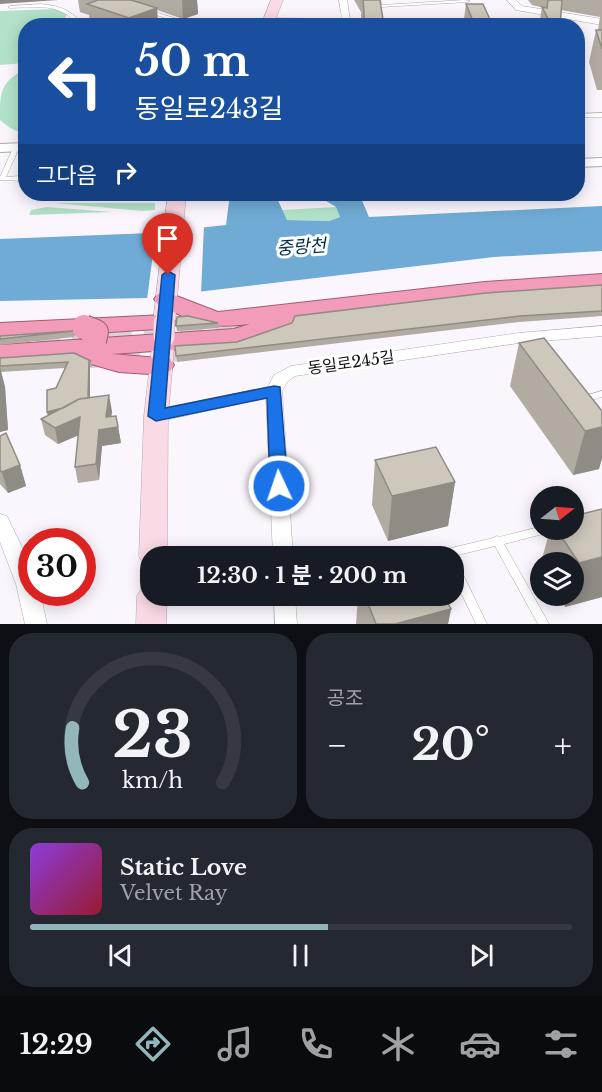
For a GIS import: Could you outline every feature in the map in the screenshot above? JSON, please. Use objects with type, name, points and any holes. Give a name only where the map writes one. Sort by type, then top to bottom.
[{"type":"highway","points":[[166,298],[204,318],[218,320],[303,312],[486,289],[602,281]]},
{"type":"highway","points":[[0,331],[86,339],[163,342],[237,337],[264,330],[303,312]]},
{"type":"highway","points":[[86,339],[99,360],[111,364],[163,342]]},
{"type":"highway","points":[[0,353],[86,339]]},
{"type":"main road","points":[[274,18],[277,0]]},
{"type":"main road","points":[[153,546],[156,416],[176,201]]},
{"type":"main road","points":[[151,624],[152,606]]},
{"type":"street","points":[[343,0],[345,18]]},
{"type":"street","points":[[511,0],[519,8],[578,18]]},
{"type":"street","points":[[136,11],[150,18]]},
{"type":"street","points":[[585,19],[602,22]]},
{"type":"street","points":[[0,148],[18,148]]},
{"type":"street","points":[[585,163],[602,162]]},
{"type":"street","name":"동일로245길","points":[[274,391],[280,379],[291,371],[519,338],[602,331]]},
{"type":"street","points":[[156,416],[274,391],[282,546]]},
{"type":"street","points":[[0,522],[13,545],[27,584],[36,624]]},
{"type":"street","points":[[285,606],[285,624]]},
{"type":"lane","points":[[378,0],[381,6],[468,0]]},
{"type":"lane","points":[[10,7],[55,6],[73,12],[77,18]]},
{"type":"lane","points":[[136,11],[163,18]]},
{"type":"lane","points":[[585,116],[602,115]]},
{"type":"lane","points":[[1,179],[18,153]]},
{"type":"lane","points":[[1,179],[18,178]]},
{"type":"lane","points":[[590,406],[584,399],[602,394]]},
{"type":"lane","points":[[464,549],[530,533]]},
{"type":"lane","points":[[497,540],[544,624]]},
{"type":"lane","points":[[464,587],[482,624]]},
{"type":"green space","points":[[57,9],[67,12],[66,18],[18,18],[18,64],[0,65],[0,11]]},
{"type":"green space","points":[[17,74],[18,132],[0,120],[3,89]]},
{"type":"green space","points":[[55,203],[155,203],[155,210],[142,211]]},
{"type":"green space","points":[[47,207],[112,212],[29,215],[31,210]]},
{"type":"green space","points":[[336,207],[340,217],[329,221],[287,220],[282,210]]},
{"type":"water","name":"중랑천","points":[[229,201],[278,201],[287,220],[329,221],[340,217],[336,207],[326,201],[362,201],[369,217],[602,206],[602,251],[494,257],[146,298],[0,301],[0,239],[151,233],[226,225]]},
{"type":"pier","points":[[204,225],[201,294],[147,300],[156,230]]},
{"type":"building","points":[[98,0],[131,0],[157,8],[129,18],[87,4]]},
{"type":"building","points":[[363,0],[380,0],[383,18],[364,18]]},
{"type":"building","points":[[548,0],[562,0],[561,18],[548,18],[542,7],[547,8]]},
{"type":"building","points":[[466,4],[483,4],[489,18],[472,18]]},
{"type":"building","points":[[596,30],[602,30],[602,49]]},
{"type":"building","points":[[602,285],[602,311],[520,316],[176,356],[175,346],[237,342],[292,323],[295,316],[486,293]]},
{"type":"building","points":[[188,316],[218,323],[176,326],[177,317]]},
{"type":"building","points":[[73,331],[0,339],[0,336]]},
{"type":"building","points":[[544,338],[602,411],[602,427],[585,431],[519,343]]},
{"type":"building","points":[[74,353],[91,361],[89,361],[88,398],[79,399],[63,408],[47,412],[47,390],[56,388],[68,362],[0,366],[0,358]]},
{"type":"building","points":[[109,395],[106,417],[116,416],[118,427],[99,430],[96,464],[75,467],[80,417],[55,428],[41,419],[79,399]]},
{"type":"building","points":[[6,433],[20,465],[2,472],[0,470],[0,436]]},
{"type":"building","points":[[436,447],[455,482],[392,496],[375,460]]},
{"type":"building","points":[[602,509],[602,557],[584,562],[584,552],[572,552],[564,540],[584,540],[584,513]]},
{"type":"building","points":[[369,606],[449,606],[451,609],[395,624],[376,624]]},
{"type":"tunnel","points":[[0,343],[277,321]]},
{"type":"tunnel","points":[[80,357],[183,349]]},
{"type":"route","points":[[168,275],[156,416],[274,391],[279,486]]}]
